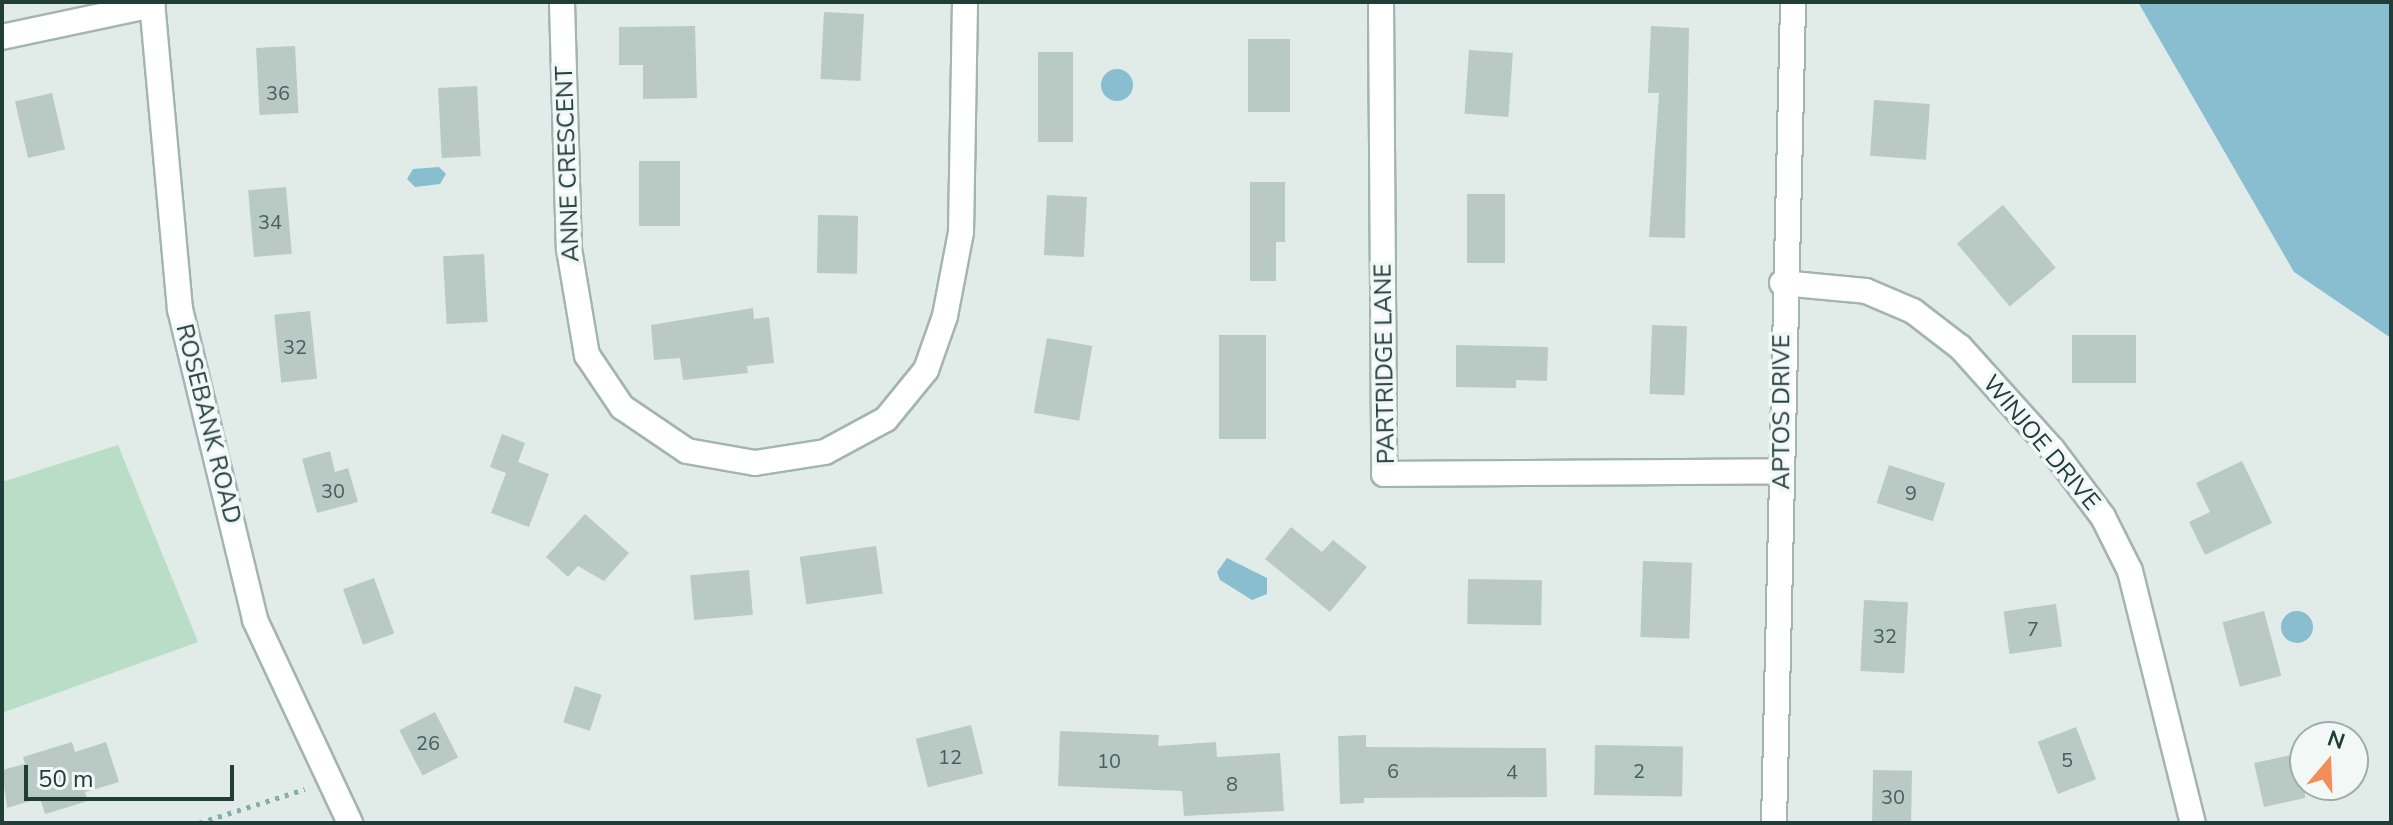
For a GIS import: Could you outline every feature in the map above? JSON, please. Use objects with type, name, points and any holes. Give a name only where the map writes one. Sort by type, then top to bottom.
[{"type":"street","name":"ANNE CRESCENT","points":[[562,2],[569,249],[587,355],[622,407],[687,451],[755,463],[825,452],[886,419],[926,370],[945,316],[961,232],[965,2]]},
{"type":"street","name":"PARTRIDGE LANE","points":[[1381,2],[1384,474],[1782,471]]},
{"type":"street","name":"APTOS DRIVE","points":[[1774,823],[1782,471],[1782,283],[1793,2]]},
{"type":"street","points":[[2,37],[152,4]]},
{"type":"street","name":"ROSEBANK ROAD","points":[[152,4],[180,309],[255,620],[350,823]]},
{"type":"street","name":"WINJOE DRIVE","points":[[1782,283],[1866,291],[1913,311],[1960,347],[2052,449],[2103,517],[2130,571],[2193,823]]},
{"type":"path","points":[[199,823],[329,781]]},
{"type":"green space","points":[[118,445],[198,642],[2,713],[2,482]]},
{"type":"water","points":[[2138,2],[2391,2],[2391,338],[2294,272]]},
{"type":"water","points":[[1117,69],[1129,73],[1133,85],[1129,97],[1117,101],[1105,97],[1101,85],[1105,73]]},
{"type":"water","points":[[439,167],[446,174],[440,184],[415,187],[407,179],[413,169]]},
{"type":"water","points":[[1227,558],[1267,578],[1267,594],[1252,600],[1220,580],[1217,572]]},
{"type":"water","points":[[2297,611],[2308,616],[2313,627],[2308,638],[2297,643],[2286,638],[2281,627],[2286,616]]},
{"type":"building","points":[[824,12],[864,14],[860,81],[820,79]]},
{"type":"building","points":[[695,26],[697,98],[643,99],[643,65],[619,65],[619,27]]},
{"type":"building","points":[[1651,26],[1689,28],[1685,238],[1649,237],[1659,93],[1648,93]]},
{"type":"building","points":[[1248,39],[1290,39],[1290,112],[1248,112]]},
{"type":"building","points":[[295,46],[299,113],[260,115],[256,48]]},
{"type":"building","points":[[1469,50],[1513,53],[1508,117],[1465,114]]},
{"type":"building","points":[[1038,52],[1073,52],[1073,142],[1038,142]]},
{"type":"building","points":[[477,86],[481,156],[442,158],[438,88]]},
{"type":"building","points":[[52,93],[65,150],[28,158],[15,102]]},
{"type":"building","points":[[1874,100],[1930,104],[1926,160],[1870,156]]},
{"type":"building","points":[[639,161],[680,161],[680,226],[639,226]]},
{"type":"building","points":[[1250,182],[1285,182],[1285,242],[1276,242],[1276,281],[1250,281]]},
{"type":"building","points":[[286,187],[292,254],[254,257],[248,190]]},
{"type":"building","points":[[1467,194],[1505,194],[1505,263],[1467,263]]},
{"type":"building","points":[[1047,195],[1087,197],[1084,257],[1044,255]]},
{"type":"building","points":[[2003,205],[2056,268],[2010,306],[1957,244]]},
{"type":"building","points":[[818,215],[858,216],[857,274],[817,273]]},
{"type":"building","points":[[484,254],[488,322],[447,324],[443,256]]},
{"type":"building","points":[[753,308],[754,319],[769,317],[774,363],[747,366],[748,373],[683,380],[680,358],[654,360],[651,325]]},
{"type":"building","points":[[310,311],[317,379],[281,382],[274,315]]},
{"type":"building","points":[[1652,325],[1687,326],[1685,395],[1650,394]]},
{"type":"building","points":[[1219,335],[1266,335],[1266,439],[1219,439]]},
{"type":"building","points":[[2072,335],[2136,335],[2136,383],[2072,383]]},
{"type":"building","points":[[1047,338],[1092,346],[1079,421],[1034,413]]},
{"type":"building","points":[[1456,345],[1548,347],[1547,381],[1516,380],[1516,388],[1456,387]]},
{"type":"building","points":[[502,434],[525,443],[518,462],[549,474],[529,527],[491,513],[506,473],[490,467]]},
{"type":"building","points":[[330,451],[335,472],[348,468],[358,502],[317,513],[302,459]]},
{"type":"building","points":[[2242,461],[2272,523],[2205,555],[2189,522],[2210,512],[2196,483]]},
{"type":"building","points":[[1889,465],[1945,483],[1933,521],[1877,503]]},
{"type":"building","points":[[585,514],[629,553],[604,581],[578,566],[568,577],[546,557]]},
{"type":"building","points":[[1291,527],[1322,552],[1333,540],[1367,567],[1330,612],[1265,559]]},
{"type":"building","points":[[876,546],[883,594],[806,604],[800,557]]},
{"type":"building","points":[[1643,561],[1692,563],[1689,639],[1640,637]]},
{"type":"building","points":[[749,570],[753,615],[694,620],[690,575]]},
{"type":"building","points":[[374,578],[394,633],[363,645],[343,589]]},
{"type":"building","points":[[1468,579],[1542,580],[1541,625],[1467,624]]},
{"type":"building","points":[[1864,600],[1908,602],[1904,673],[1860,671]]},
{"type":"building","points":[[2056,604],[2062,647],[2010,654],[2004,611]]},
{"type":"building","points":[[2264,611],[2281,676],[2240,687],[2222,622]]},
{"type":"building","points":[[575,686],[602,695],[590,731],[563,722]]},
{"type":"building","points":[[435,712],[458,757],[423,776],[399,730]]},
{"type":"building","points":[[971,725],[983,774],[928,787],[916,739]]},
{"type":"building","points":[[2076,727],[2096,779],[2058,794],[2038,742]]},
{"type":"building","points":[[1060,731],[1159,735],[1158,746],[1216,742],[1217,757],[1280,753],[1284,811],[1184,816],[1182,791],[1058,786]]},
{"type":"building","points":[[1366,735],[1366,747],[1546,748],[1547,797],[1364,798],[1364,803],[1340,804],[1338,736]]},
{"type":"building","points":[[72,742],[75,752],[106,742],[119,782],[85,792],[88,801],[45,814],[40,798],[7,808],[2,770],[25,764],[23,757]]},
{"type":"building","points":[[1595,745],[1683,747],[1682,797],[1594,795]]},
{"type":"building","points":[[2289,755],[2291,801],[2264,807],[2254,763]]},
{"type":"building","points":[[1873,770],[1912,771],[1911,823],[1872,823]]}]
